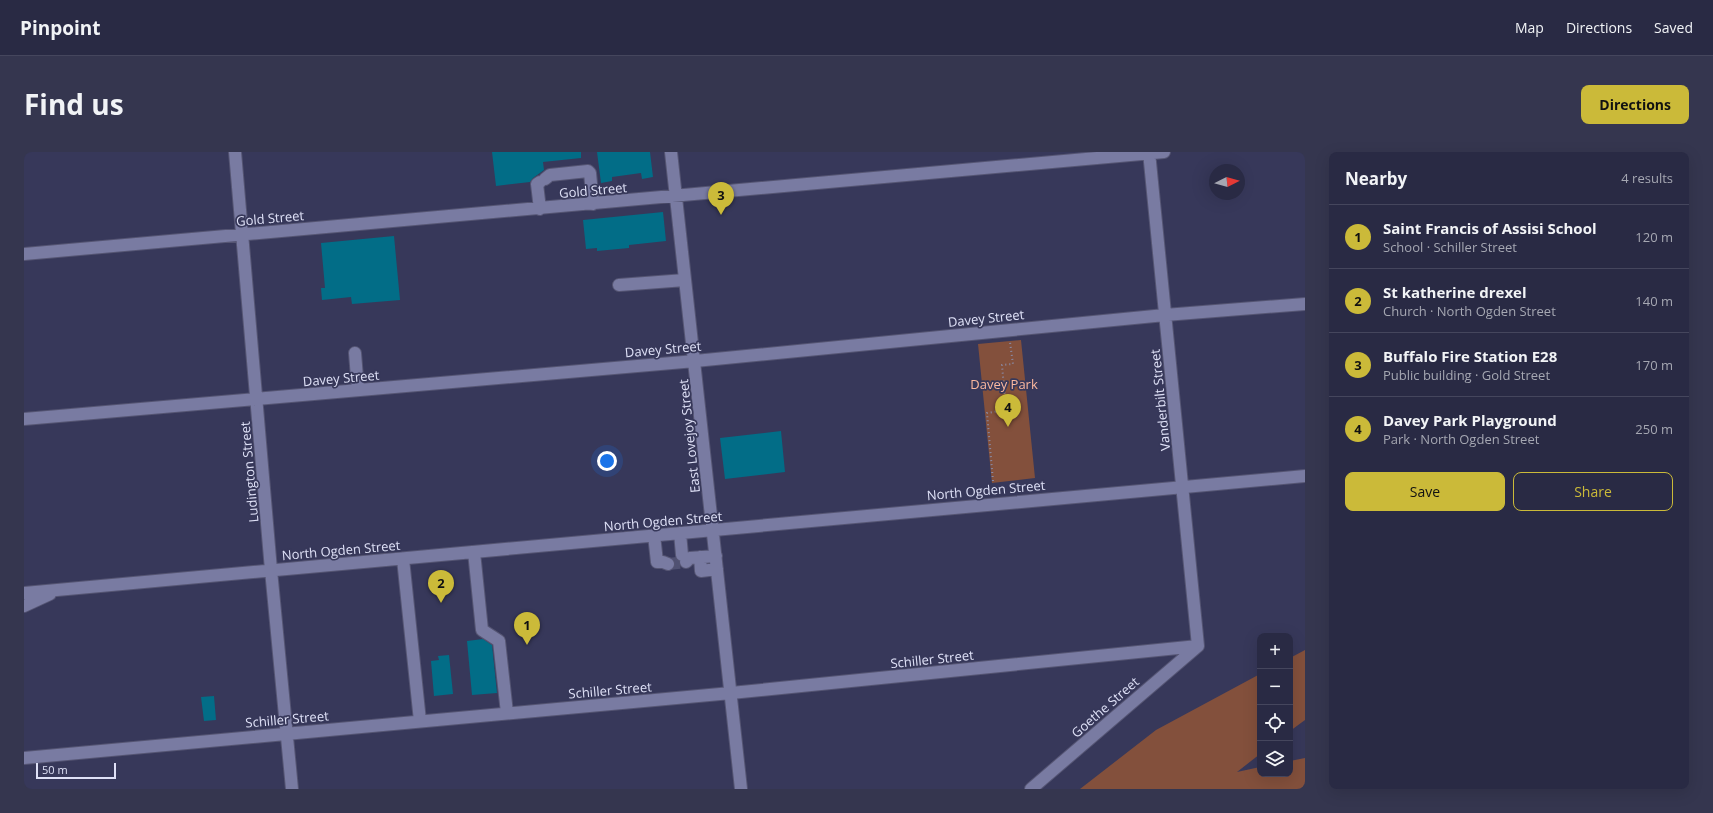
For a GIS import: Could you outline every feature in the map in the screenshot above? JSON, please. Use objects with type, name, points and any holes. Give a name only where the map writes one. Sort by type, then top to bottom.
[{"type":"street","name":"Ludington Street","points":[[235,152],[271,570],[292,789]]},
{"type":"street","name":"East Lovejoy Street","points":[[671,152],[741,789]]},
{"type":"street","name":"Gold Street","points":[[24,254],[676,197],[1164,152]]},
{"type":"street","name":"Vanderbilt Street","points":[[1149,153],[1198,646]]},
{"type":"street","points":[[540,209],[537,184],[542,180],[550,175],[588,171],[590,173],[593,204]]},
{"type":"street","points":[[619,285],[685,280]]},
{"type":"street","name":"Davey Street","points":[[24,419],[695,361],[1165,315],[1305,304]]},
{"type":"street","points":[[355,353],[358,390]]},
{"type":"street","name":"North Ogden Street","points":[[24,592],[403,559],[654,535],[713,531],[981,504],[1305,476]]},
{"type":"street","points":[[680,533],[689,558],[702,571],[717,569]]},
{"type":"street","points":[[654,535],[657,562],[666,561]]},
{"type":"street","points":[[474,552],[482,630],[499,641],[507,713]]},
{"type":"street","points":[[689,558],[716,556]]},
{"type":"street","points":[[403,559],[420,721]]},
{"type":"street","points":[[24,606],[46,595],[66,589]]},
{"type":"street","name":"Schiller Street","points":[[24,758],[507,713],[731,694],[1198,646]]},
{"type":"street","name":"Goethe Street","points":[[1031,789],[1198,646]]},
{"type":"path","points":[[993,481],[987,413],[1006,410],[1002,365],[1013,364],[1010,342]]},
{"type":"green space","name":"Davey Park","points":[[1021,340],[1035,478],[992,483],[978,344]]},
{"type":"green space","points":[[1305,650],[1305,720],[1293,729],[1293,669],[1293,656]]},
{"type":"green space","points":[[1257,676],[1257,756],[1237,772],[1257,768],[1257,777],[1293,777],[1293,760],[1305,758],[1305,789],[1080,789],[1156,730]]},
{"type":"building","points":[[492,152],[581,152],[581,158],[543,162],[544,170],[530,182],[496,186]]},
{"type":"building","points":[[597,152],[650,152],[653,177],[642,179],[641,173],[612,177],[612,181],[601,183]]},
{"type":"building","points":[[663,212],[666,241],[629,245],[629,248],[597,251],[597,248],[586,249],[583,220]]},
{"type":"building","points":[[394,236],[400,300],[352,304],[351,297],[322,300],[321,288],[325,288],[321,243]]},
{"type":"building","points":[[781,431],[785,472],[725,479],[720,438]]},
{"type":"building","points":[[483,639],[492,645],[497,693],[472,695],[467,641]]},
{"type":"building","points":[[449,655],[453,694],[434,696],[431,661],[439,660],[438,656]]},
{"type":"building","points":[[214,696],[216,720],[204,721],[201,697]]},
{"type":"tunnel","points":[[668,564],[686,562]]},
{"type":"place","name":"Buffalo Fire Station E28","points":[[721,215]]},
{"type":"place","name":"Davey Park Playground","points":[[1008,427]]},
{"type":"place","name":"St katherine drexel","points":[[441,603]]},
{"type":"place","name":"Saint Francis of Assisi School","points":[[527,645]]}]
